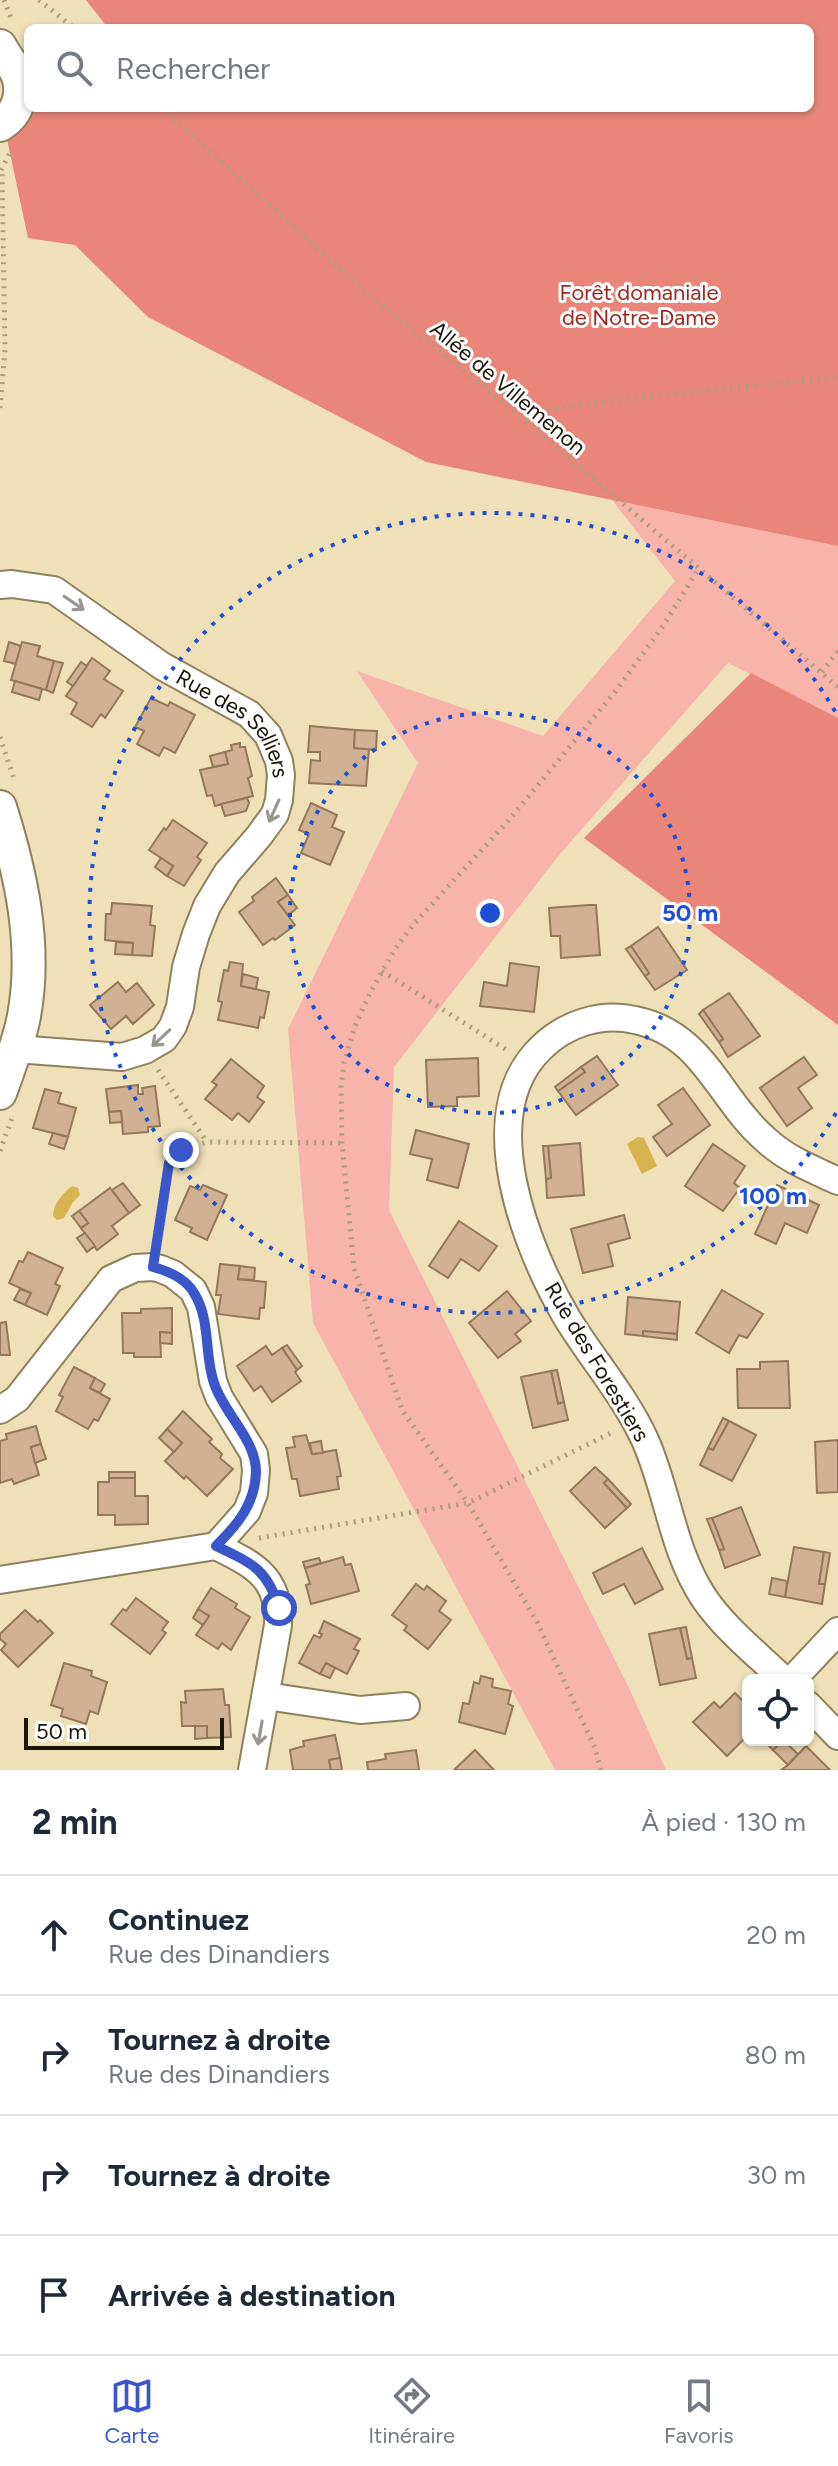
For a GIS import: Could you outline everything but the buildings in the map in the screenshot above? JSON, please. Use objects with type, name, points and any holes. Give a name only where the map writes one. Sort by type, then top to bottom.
[{"type":"street","points":[[0,125],[16,110],[21,95],[20,81],[14,67],[2,53]]},
{"type":"street","name":"Rue des Selliers","points":[[0,585],[54,590],[162,666],[249,714],[268,735],[279,761],[281,787],[275,814],[227,873],[207,906],[186,967],[180,1007],[173,1026],[164,1039],[145,1050]]},
{"type":"street","points":[[0,807],[19,876],[29,949],[24,1016],[0,1093]]},
{"type":"street","name":"Rue des Forestiers","points":[[778,1674],[721,1619],[690,1575],[647,1443],[636,1421],[567,1317],[526,1230],[509,1161],[511,1104],[528,1063],[550,1038],[588,1020],[633,1019],[654,1025],[690,1047],[747,1121],[764,1138],[797,1162],[838,1181]]},
{"type":"street","points":[[16,1049],[122,1057],[145,1050]]},
{"type":"street","points":[[0,1410],[17,1399],[111,1279],[135,1268],[153,1267],[173,1274],[193,1290],[201,1307],[213,1381],[219,1397],[254,1454],[254,1493],[247,1511],[216,1546]]},
{"type":"street","points":[[0,1580],[216,1546],[250,1563],[272,1587],[279,1608],[252,1770]]},
{"type":"street","points":[[798,1674],[838,1631]]},
{"type":"street","points":[[266,1696],[360,1710],[406,1706]]},
{"type":"street","points":[[814,1711],[838,1736]]},
{"type":"path","points":[[39,0],[69,24]]},
{"type":"path","name":"Allée de Villemenon","points":[[166,112],[368,294],[526,421],[838,687]]},
{"type":"path","points":[[0,408],[5,350],[2,170]]},
{"type":"path","points":[[526,421],[548,410],[590,403],[838,377]]},
{"type":"path","points":[[601,1770],[595,1748],[537,1622],[468,1503],[402,1410],[354,1268],[342,1143],[341,1096],[344,1063],[361,1012],[382,971],[413,925],[509,820],[615,692],[663,626],[699,568]]},
{"type":"path","points":[[822,672],[838,651]]},
{"type":"path","points":[[828,678],[838,680]]},
{"type":"path","points":[[382,971],[528,1063]]},
{"type":"path","points":[[145,1050],[207,1142]]},
{"type":"path","points":[[153,1267],[169,1163],[181,1150],[207,1142],[342,1143]]},
{"type":"path","points":[[216,1546],[468,1503],[636,1421]]},
{"type":"shaded area","points":[[612,500],[838,546],[838,718],[728,663],[560,854],[394,1067],[389,1210],[630,1690],[666,1770],[555,1770],[313,1323],[288,1029],[418,763],[357,671],[543,736],[675,581]]},
{"type":"shaded area","points":[[638,1137],[644,1138],[657,1166],[642,1174],[627,1144]]},
{"type":"shaded area","points":[[72,1186],[78,1188],[80,1195],[64,1218],[57,1220],[53,1216],[55,1207]]},
{"type":"green space","name":"Forêt domaniale de Notre-Dame","points":[[86,0],[838,0],[838,546],[426,462],[148,317],[75,245],[28,238],[6,134],[25,112],[814,112],[814,24],[105,24]]},
{"type":"green space","points":[[751,673],[838,718],[838,1025],[584,838]]},
{"type":"route","points":[[181,1150],[169,1163],[153,1267],[173,1274],[193,1290],[205,1324],[213,1381],[219,1397],[254,1454],[254,1493],[247,1511],[216,1546],[250,1563],[264,1575],[279,1608]]}]
